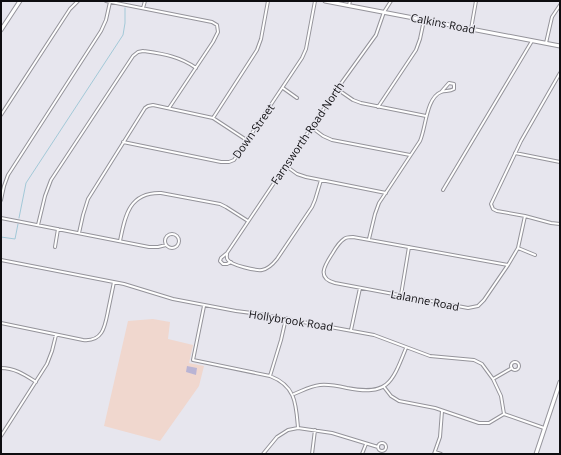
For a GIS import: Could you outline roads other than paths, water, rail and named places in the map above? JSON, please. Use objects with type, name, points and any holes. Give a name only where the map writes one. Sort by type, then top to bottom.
[{"type":"main road","points":[[1,30],[20,1]]},
{"type":"main road","name":"Calkins Road","points":[[325,1],[560,46]]},
{"type":"main road","points":[[536,454],[560,382]]},
{"type":"street","points":[[1,115],[70,9],[78,1]]},
{"type":"street","points":[[106,1],[216,23],[218,29],[216,37],[169,108]]},
{"type":"street","points":[[143,8],[145,1]]},
{"type":"street","points":[[213,118],[257,50],[261,40],[268,1]]},
{"type":"street","name":"Down Street","points":[[123,142],[226,162],[236,158],[305,53],[315,1]]},
{"type":"street","points":[[349,5],[350,1]]},
{"type":"street","name":"Farnsworth Road North","points":[[227,253],[337,89],[376,35],[384,12],[391,1]]},
{"type":"street","points":[[471,29],[476,1]]},
{"type":"street","points":[[1,200],[8,175],[99,35],[106,20],[110,2]]},
{"type":"street","points":[[546,43],[551,22],[560,5]]},
{"type":"street","points":[[378,107],[416,50],[424,20]]},
{"type":"street","points":[[443,190],[532,41]]},
{"type":"street","points":[[38,225],[44,196],[53,177],[134,54],[143,51],[173,56],[184,60],[196,68]]},
{"type":"street","points":[[560,73],[515,153],[491,202],[491,206],[497,211],[560,224]]},
{"type":"street","points":[[442,91],[450,91],[454,89],[454,84],[449,82],[433,100],[426,116],[422,136],[377,208],[369,239],[508,265]]},
{"type":"street","points":[[283,88],[297,98]]},
{"type":"street","points":[[337,89],[356,101],[378,107],[426,116]]},
{"type":"street","points":[[79,233],[88,199],[146,107],[153,106],[169,108],[213,118],[248,141]]},
{"type":"street","points":[[311,128],[330,139],[410,156]]},
{"type":"street","points":[[515,153],[560,162]]},
{"type":"street","points":[[286,166],[300,175],[386,193]]},
{"type":"street","points":[[231,262],[226,264],[220,261],[222,256],[227,253],[227,258],[231,262],[257,270],[267,268],[274,263],[314,204],[321,180]]},
{"type":"street","points":[[120,241],[125,217],[131,206],[140,197],[153,193],[161,193],[220,204],[248,222]]},
{"type":"street","name":"Lalanne Road","points":[[369,239],[352,237],[344,238],[326,264],[324,270],[325,277],[331,282],[360,288],[468,308],[475,307],[484,300],[518,248],[525,216]]},
{"type":"street","points":[[1,218],[154,248],[166,244]]},
{"type":"street","points":[[55,247],[58,229]]},
{"type":"street","points":[[174,234],[179,239],[179,244],[176,248],[169,248],[166,244],[166,238],[169,235],[174,234]]},
{"type":"street","points":[[401,295],[409,247]]},
{"type":"street","points":[[518,248],[535,255]]},
{"type":"street","name":"Hollybrook Road","points":[[1,260],[132,286],[166,298],[351,330],[381,337],[406,348],[430,356],[474,360],[482,364],[493,378],[501,396],[504,414]]},
{"type":"street","points":[[1,323],[86,341],[91,340],[99,336],[105,326],[114,282]]},
{"type":"street","points":[[351,330],[360,288]]},
{"type":"street","points":[[204,305],[193,360],[270,376],[284,384],[293,394],[298,428]]},
{"type":"street","points":[[270,376],[286,318]]},
{"type":"street","points":[[1,436],[49,360],[56,335]]},
{"type":"street","points":[[293,394],[320,385],[366,391],[379,390],[384,387],[393,376],[406,348]]},
{"type":"street","points":[[1,368],[15,370],[36,382]]},
{"type":"street","points":[[493,378],[512,368]]},
{"type":"street","points":[[384,387],[391,396],[399,402],[442,411],[479,424],[488,423],[504,414],[545,428]]},
{"type":"street","points":[[441,454],[435,453],[440,437],[442,411]]},
{"type":"street","points":[[263,454],[277,437],[288,430],[298,428],[346,436],[378,447],[382,451],[386,449],[385,444],[381,443],[378,447]]},
{"type":"street","points":[[312,454],[315,430]]},
{"type":"street","points":[[362,454],[367,444]]},
{"type":"waterway","points":[[19,218],[26,183],[123,35],[125,8]]},
{"type":"waterway","points":[[1,237],[15,239],[18,224]]}]
